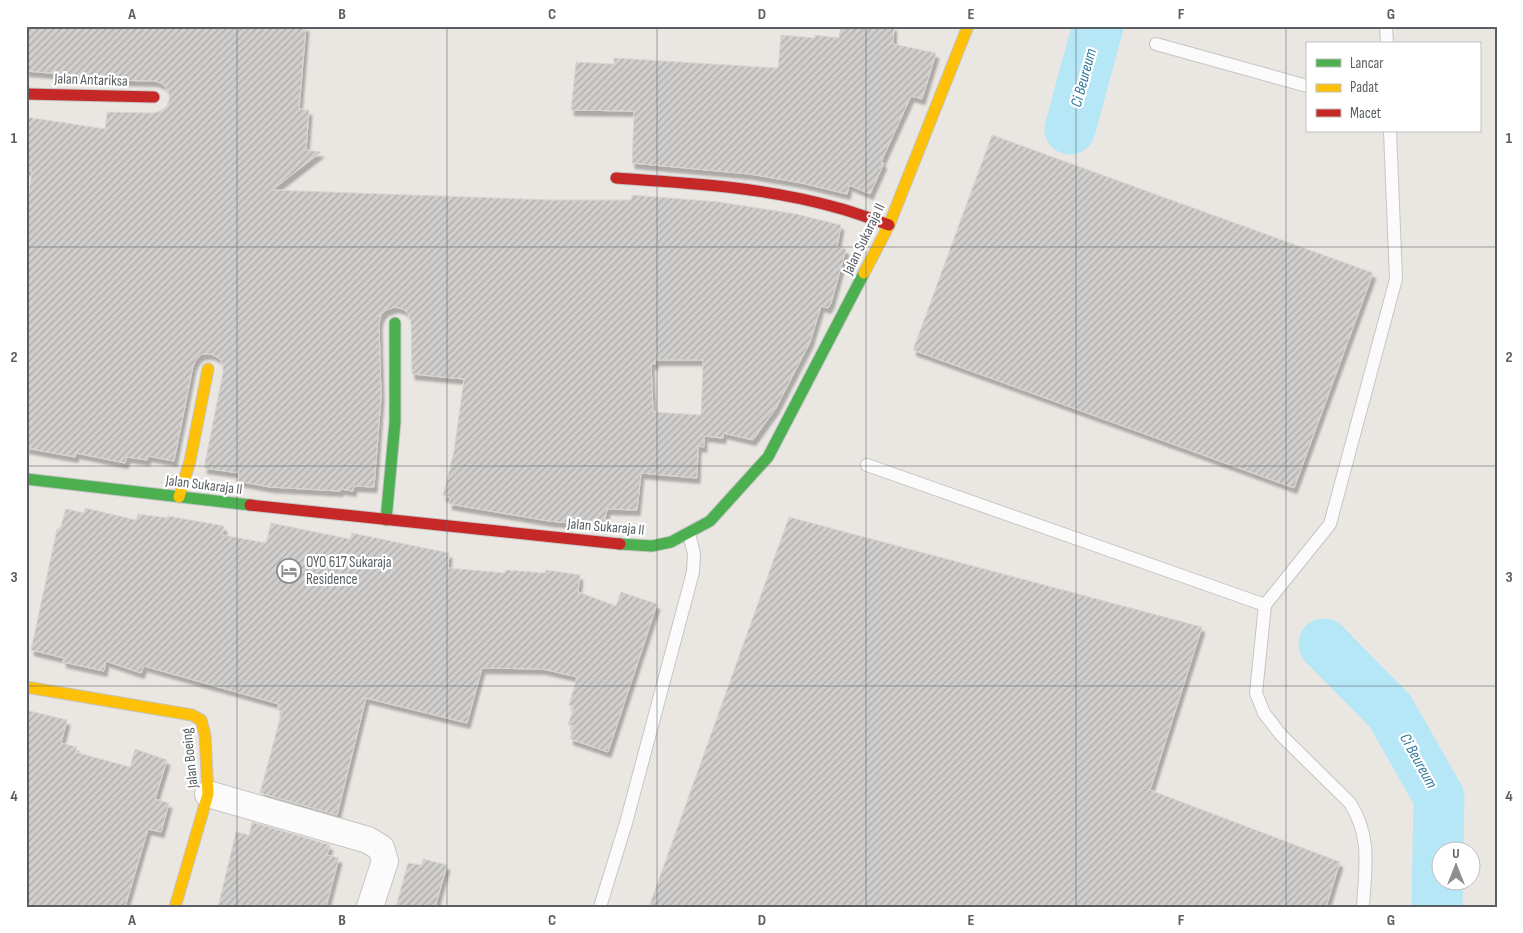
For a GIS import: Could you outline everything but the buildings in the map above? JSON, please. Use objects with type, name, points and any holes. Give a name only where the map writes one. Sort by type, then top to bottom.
[{"type":"main road","name":"Jalan Sukaraja II","points":[[26,479],[386,520],[632,545],[652,546],[671,542],[689,534],[710,521],[768,456],[889,225],[968,26]]},
{"type":"main road","name":"Jalan Antariksa","points":[[26,94],[65,93],[154,97]]},
{"type":"main road","points":[[616,178],[653,180],[780,195],[825,204],[889,225]]},
{"type":"main road","points":[[386,520],[395,430],[397,349],[395,323]]},
{"type":"main road","points":[[180,497],[190,461],[208,369]]},
{"type":"main road","name":"Jalan Boeing","points":[[26,687],[192,715],[201,720],[204,735],[208,794],[174,907]]},
{"type":"street","points":[[208,794],[368,840],[380,848],[385,861],[370,907]]},
{"type":"lane","points":[[1386,26],[1387,42]]},
{"type":"lane","points":[[1156,44],[1306,86]]},
{"type":"lane","points":[[1363,907],[1367,847],[1358,815],[1350,803],[1281,735],[1264,713],[1256,693],[1265,605],[1330,524],[1396,280],[1390,132]]},
{"type":"lane","points":[[867,464],[1265,605]]},
{"type":"lane","points":[[600,907],[626,824],[693,572],[694,554],[689,534]]},
{"type":"waterway","name":"Ci Beureum","points":[[1070,129],[1098,26]]},
{"type":"waterway","name":"Ci Beureum","points":[[1324,644],[1390,711],[1439,797],[1437,907]]},
{"type":"traffic: fast","points":[[620,544],[652,546],[671,542],[710,521],[768,457],[864,273]]},
{"type":"traffic: fast","points":[[386,520],[395,422],[395,323]]},
{"type":"traffic: fast","points":[[26,479],[250,505]]},
{"type":"traffic: slow","points":[[864,273],[889,225],[968,26]]},
{"type":"traffic: slow","points":[[179,497],[190,461],[208,369]]},
{"type":"traffic: slow","points":[[26,687],[192,715],[201,720],[205,735],[208,794],[175,907]]},
{"type":"traffic: jam","points":[[26,94],[154,97]]},
{"type":"traffic: jam","points":[[616,178],[724,187],[778,194],[838,208],[889,225]]},
{"type":"traffic: jam","points":[[250,505],[620,544]]},
{"type":"place","name":"OYO 617 Sukaraja Residence","points":[[289,571]]}]
